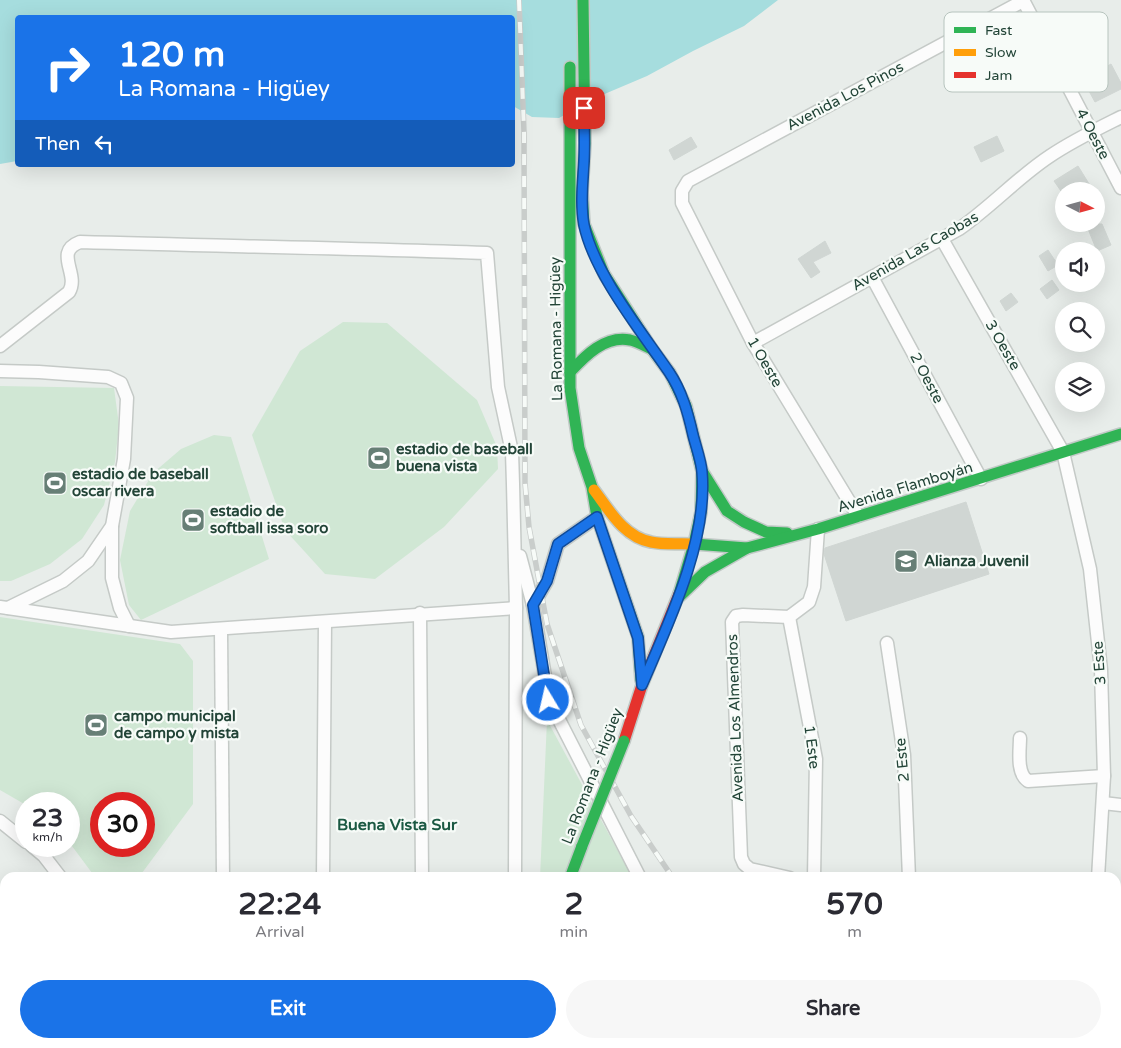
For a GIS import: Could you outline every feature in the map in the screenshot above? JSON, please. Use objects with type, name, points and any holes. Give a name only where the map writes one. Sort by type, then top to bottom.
[{"type":"main road","name":"La Romana - Higüey","points":[[572,872],[624,741],[642,685],[678,598],[694,544],[701,512],[702,471],[686,406],[670,373],[652,350],[604,274],[584,224],[582,192],[585,143],[583,0]]},
{"type":"main road","name":"La Romana - Higüey","points":[[570,57],[570,388],[579,448],[592,487],[597,517],[638,638],[642,685]]},
{"type":"main road","points":[[570,372],[585,356],[610,340],[629,340],[652,350]]},
{"type":"main road","name":"Avenida Flamboyán","points":[[592,487],[618,522],[634,536],[650,542],[747,548],[818,530],[1121,434]]},
{"type":"main road","points":[[702,471],[727,511],[744,522],[766,532],[803,533]]},
{"type":"main road","points":[[678,598],[705,572],[747,548]]},
{"type":"street","name":"4 Oeste","points":[[1023,0],[1029,12]]},
{"type":"street","name":"Avenida Los Pinos","points":[[1001,12],[1023,0]]},
{"type":"street","name":"Avenida Los Pinos","points":[[682,203],[682,191],[688,181],[944,43]]},
{"type":"street","name":"4 Oeste","points":[[1070,92],[1121,188]]},
{"type":"street","name":"Avenida Las Caobas","points":[[753,343],[942,239],[976,217],[1050,156],[1121,117]]},
{"type":"street","name":"1 Oeste","points":[[682,203],[753,343],[858,516]]},
{"type":"street","name":"3 Oeste","points":[[942,239],[1063,452]]},
{"type":"street","points":[[0,346],[69,292],[72,287],[72,281],[67,256],[68,250],[72,245],[80,242],[349,248],[487,254],[498,387],[512,452],[516,608],[515,872]]},
{"type":"street","name":"2 Oeste","points":[[872,277],[981,479]]},
{"type":"street","points":[[0,371],[108,377],[121,384],[127,398],[124,459],[112,526],[112,578],[120,608],[129,626]]},
{"type":"street","name":"3 Este","points":[[1063,452],[1090,569],[1101,670],[1104,776],[1098,872]]},
{"type":"street","points":[[533,605],[547,581],[558,544],[597,517]]},
{"type":"street","points":[[4,608],[63,581],[88,561],[112,526]]},
{"type":"street","points":[[789,617],[809,602],[814,587],[818,530]]},
{"type":"street","points":[[515,539],[533,605],[548,700],[637,872]]},
{"type":"street","points":[[4,608],[171,632],[516,608]]},
{"type":"street","points":[[420,614],[422,872]]},
{"type":"street","name":"Avenida Los Almendros","points":[[763,872],[750,869],[744,864],[741,857],[732,622],[736,616],[743,615],[789,617]]},
{"type":"street","name":"1 Este","points":[[789,617],[816,759],[814,872]]},
{"type":"street","points":[[323,872],[325,622]]},
{"type":"street","points":[[221,630],[223,872]]},
{"type":"street","name":"2 Este","points":[[887,643],[904,755],[909,872]]},
{"type":"street","points":[[1020,738],[1021,771],[1024,778],[1028,781],[1104,776]]},
{"type":"street","points":[[1103,803],[1121,805]]},
{"type":"street","points":[[0,821],[15,833]]},
{"type":"street","points":[[45,857],[56,872]]},
{"type":"green space","name":"estadio de baseball buena vista","points":[[343,322],[387,323],[477,400],[497,447],[498,469],[444,527],[375,579],[325,574],[285,530],[252,435],[300,351]]},
{"type":"green space","name":"estadio de baseball oscar rivera","points":[[0,386],[114,388],[119,425],[115,462],[104,505],[82,539],[50,564],[11,581],[0,581]]},
{"type":"green space","name":"estadio de softball issa soro","points":[[214,435],[231,437],[269,559],[141,620],[129,605],[120,560],[130,511],[153,473],[181,449]]},
{"type":"green space","name":"campo municipal de campo y mista","points":[[0,617],[180,644],[193,661],[193,804],[155,855],[155,792],[90,792],[90,857],[154,857],[143,872],[91,872],[80,857],[80,792],[15,792],[15,799],[0,790]]},
{"type":"green space","points":[[547,720],[629,872],[540,872]]},
{"type":"water","points":[[0,0],[778,0],[744,26],[647,76],[588,101],[559,118],[532,117],[515,107],[515,15],[15,15],[15,161],[0,164]]},
{"type":"building","points":[[1111,64],[1121,83],[1121,89],[1095,102],[1090,92],[1108,92],[1108,66]]},
{"type":"building","points":[[997,136],[1004,151],[981,162],[974,147]]},
{"type":"building","points":[[691,137],[697,147],[674,160],[669,150]]},
{"type":"building","points":[[1078,166],[1088,182],[1055,182],[1054,181]]},
{"type":"building","points":[[1105,231],[1111,245],[1105,248],[1105,242],[1093,242],[1089,232]]},
{"type":"building","points":[[825,241],[831,253],[813,262],[820,272],[811,278],[798,259]]},
{"type":"building","points":[[1048,250],[1055,260],[1055,267],[1048,271],[1039,256]]},
{"type":"building","points":[[1052,280],[1056,292],[1047,299],[1040,289]]},
{"type":"building","points":[[1011,293],[1018,302],[1006,311],[1000,301]]},
{"type":"building","name":"Alianza Juvenil","points":[[966,502],[989,574],[846,621],[824,554],[825,548]]},
{"type":"railway","points":[[519,0],[524,132],[525,483],[529,527],[547,624],[581,725],[631,816],[669,872]]},
{"type":"traffic: fast","points":[[583,0],[585,143],[582,192],[584,224],[604,274],[652,349],[670,373],[686,406],[702,471],[701,512],[694,544],[679,594]]},
{"type":"traffic: fast","points":[[570,67],[570,388],[579,448],[592,487],[597,517],[638,637],[641,680]]},
{"type":"traffic: fast","points":[[570,372],[596,348],[612,341],[630,340],[652,349]]},
{"type":"traffic: fast","points":[[694,544],[747,548],[818,529],[1121,434]]},
{"type":"traffic: fast","points":[[702,471],[727,511],[744,522],[766,532],[787,533]]},
{"type":"traffic: fast","points":[[679,597],[705,572],[747,548]]},
{"type":"traffic: fast","points":[[582,846],[624,741]]},
{"type":"traffic: fast","points":[[572,872],[582,846]]},
{"type":"traffic: slow","points":[[594,490],[618,522],[633,535],[656,543],[694,544]]},
{"type":"traffic: jam","points":[[624,741],[642,685],[679,594]]},
{"type":"place","name":"estadio de baseball buena vista","points":[[379,458]]},
{"type":"place","name":"estadio de baseball oscar rivera","points":[[55,483]]},
{"type":"place","name":"estadio de softball issa soro","points":[[193,520]]},
{"type":"place","name":"Alianza Juvenil","points":[[906,561]]},
{"type":"place","name":"campo municipal de campo y mista","points":[[96,725]]},
{"type":"district","name":"Buena Vista Sur","points":[[397,824]]},
{"type":"route","points":[[548,700],[533,605],[547,581],[558,544],[597,517],[638,638],[642,685],[678,598],[694,544],[701,512],[702,471],[686,406],[670,373],[652,350],[604,274],[584,224],[582,192],[585,143],[584,108]]}]
